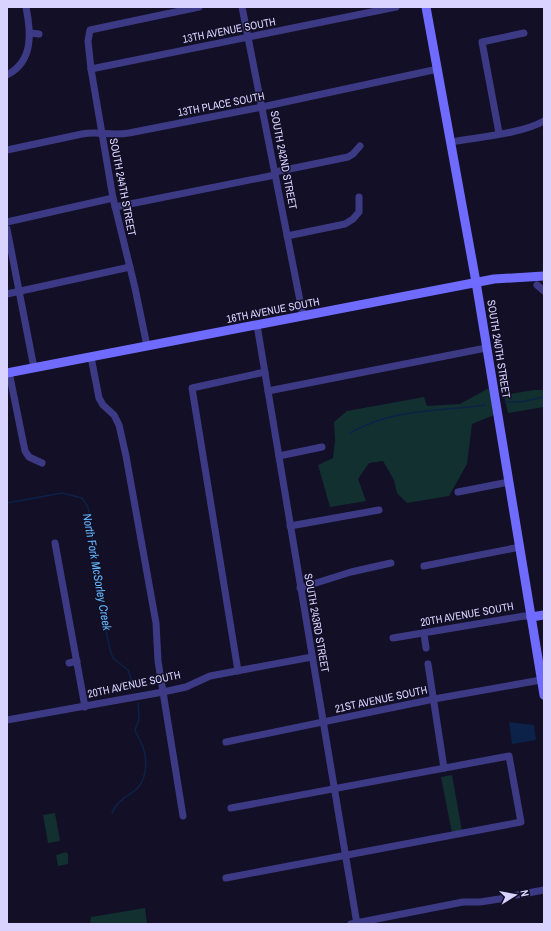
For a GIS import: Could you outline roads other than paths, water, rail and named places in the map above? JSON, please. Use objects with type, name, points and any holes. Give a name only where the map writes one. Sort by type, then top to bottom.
[{"type":"main road","name":"SOUTH 240TH STREET","points":[[426,7],[476,282],[544,695]]},
{"type":"main road","name":"16TH AVENUE SOUTH","points":[[8,373],[476,282],[505,277],[544,276]]},
{"type":"main road","name":"20TH AVENUE SOUTH","points":[[531,617],[544,615]]},
{"type":"street","points":[[7,75],[17,68],[25,58],[29,46],[30,33],[26,7]]},
{"type":"street","name":"SOUTH 244TH STREET","points":[[147,346],[113,198],[91,69],[88,41],[90,30],[199,7]]},
{"type":"street","name":"SOUTH 242ND STREET","points":[[242,7],[303,316]]},
{"type":"street","name":"13TH AVENUE SOUTH","points":[[91,69],[396,7]]},
{"type":"street","points":[[30,33],[39,34]]},
{"type":"street","points":[[499,133],[482,42],[524,33]]},
{"type":"street","name":"13TH PLACE SOUTH","points":[[7,150],[82,134],[124,134],[262,107],[438,69]]},
{"type":"street","points":[[451,142],[536,125],[544,121]]},
{"type":"street","points":[[115,207],[275,174],[348,157],[360,146]]},
{"type":"street","points":[[7,222],[113,198]]},
{"type":"street","points":[[287,236],[325,229],[348,222],[359,212],[359,198]]},
{"type":"street","points":[[7,228],[34,368]]},
{"type":"street","points":[[7,294],[130,267]]},
{"type":"street","points":[[537,285],[544,291]]},
{"type":"street","name":"SOUTH 243RD STREET","points":[[257,325],[334,788],[355,924]]},
{"type":"street","points":[[268,390],[486,348]]},
{"type":"street","points":[[90,357],[99,398],[103,405],[114,415],[119,425],[134,519],[156,623],[157,654],[183,816]]},
{"type":"street","points":[[238,671],[192,388],[265,372]]},
{"type":"street","points":[[8,373],[25,451],[29,457],[42,463]]},
{"type":"street","points":[[279,456],[322,448]]},
{"type":"street","points":[[458,492],[509,482]]},
{"type":"street","points":[[290,526],[379,510]]},
{"type":"street","points":[[55,543],[59,586],[77,661],[85,707]]},
{"type":"street","points":[[424,566],[520,547]]},
{"type":"street","points":[[300,588],[352,572],[391,563]]},
{"type":"street","name":"20TH AVENUE SOUTH","points":[[394,638],[524,616],[531,617]]},
{"type":"street","points":[[424,634],[426,648]]},
{"type":"street","name":"20TH AVENUE SOUTH","points":[[7,720],[163,692],[186,687],[203,678],[312,657]]},
{"type":"street","points":[[69,663],[77,661]]},
{"type":"street","points":[[428,664],[444,768]]},
{"type":"street","name":"21ST AVENUE SOUTH","points":[[226,742],[434,699],[541,680]]},
{"type":"street","points":[[226,878],[521,822],[510,756],[231,808]]},
{"type":"street","points":[[517,895],[544,890]]},
{"type":"street","points":[[355,924],[463,902],[480,902],[506,898]]},
{"type":"water","points":[[509,722],[534,725],[536,740],[512,744]]},
{"type":"waterway","points":[[505,402],[520,402],[544,397]]},
{"type":"waterway","points":[[350,433],[382,419],[399,415],[485,405]]},
{"type":"waterway","name":"North Fork McSorley Creek","points":[[7,503],[62,493],[82,498],[88,507],[104,622],[111,653],[113,658],[128,670],[135,690]]},
{"type":"waterway","name":"North Fork McSorley Creek","points":[[112,813],[121,801],[138,788],[144,777],[146,765],[145,753],[135,730],[139,719],[138,703]]}]
